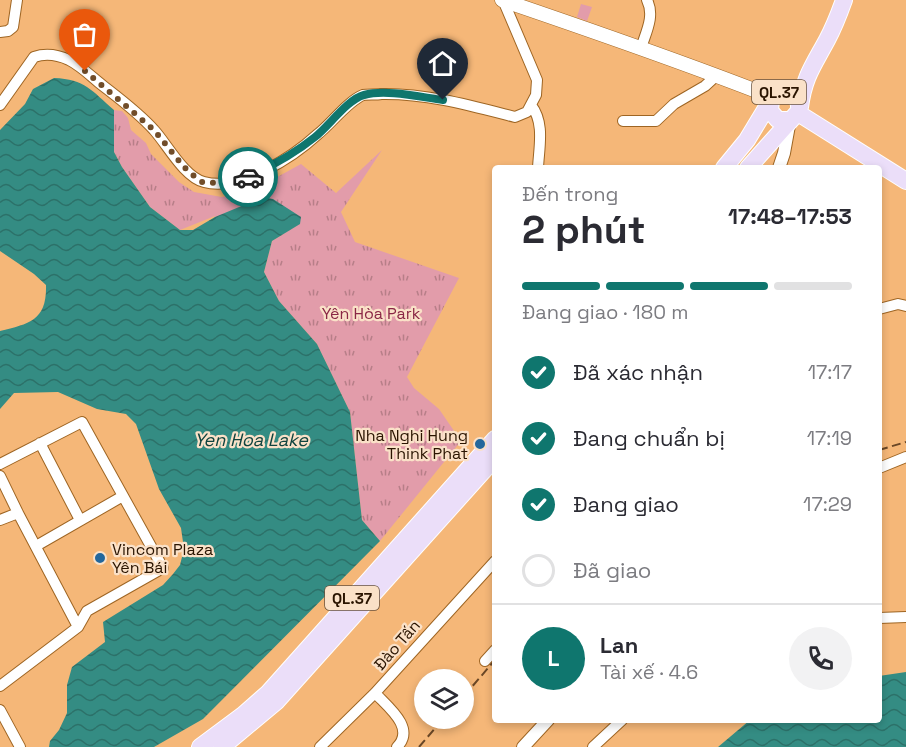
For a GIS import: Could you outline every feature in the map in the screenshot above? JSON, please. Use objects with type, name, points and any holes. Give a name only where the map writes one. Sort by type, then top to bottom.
[{"type":"main road","points":[[502,0],[579,25],[774,97]]},
{"type":"main road","name":"QL.37","points":[[751,165],[796,114],[808,72],[827,40],[844,0]]},
{"type":"main road","name":"QL.37","points":[[726,165],[747,140],[774,97],[795,84],[808,72]]},
{"type":"main road","name":"QL.37","points":[[787,91],[794,94],[798,100],[796,114],[783,121],[774,117],[770,111],[774,97],[787,91]]},
{"type":"main road","points":[[796,114],[880,165]]},
{"type":"main road","points":[[882,166],[906,181]]},
{"type":"main road","name":"QL.37","points":[[200,747],[268,693],[492,442]]},
{"type":"main road","name":"QL.37","points":[[222,747],[278,701],[492,461]]},
{"type":"street","points":[[0,32],[8,31],[13,27],[17,0]]},
{"type":"street","points":[[0,105],[34,57],[59,56],[81,68],[137,114],[154,130],[184,167],[202,182],[218,183],[246,178],[282,161],[317,136],[363,95],[393,94],[443,100],[516,117],[527,112],[536,95],[537,80],[502,0]]},
{"type":"street","points":[[641,48],[651,15],[651,8],[647,0]]},
{"type":"street","points":[[623,121],[656,121],[674,104],[705,86],[717,75]]},
{"type":"street","points":[[531,105],[540,123],[538,165]]},
{"type":"street","points":[[780,165],[796,114]]},
{"type":"street","points":[[882,308],[898,304],[906,306]]},
{"type":"street","points":[[0,464],[82,422],[163,568],[87,611],[78,627],[0,686]]},
{"type":"street","points":[[40,443],[80,520]]},
{"type":"street","points":[[882,467],[906,457]]},
{"type":"street","points":[[0,476],[78,627]]},
{"type":"street","points":[[36,546],[123,496]]},
{"type":"street","points":[[0,520],[18,513]]},
{"type":"street","name":"Đào Tấn","points":[[320,747],[375,693],[492,564]]},
{"type":"street","points":[[882,618],[906,617]]},
{"type":"street","points":[[485,661],[492,653]]},
{"type":"street","points":[[375,693],[403,727],[404,734],[397,747]]},
{"type":"street","points":[[0,710],[20,747]]},
{"type":"street","points":[[523,747],[545,723]]},
{"type":"street","points":[[593,747],[619,723]]},
{"type":"green space","points":[[581,4],[592,7],[587,21],[577,17]]},
{"type":"green space","name":"Yên Hòa Park","points":[[114,110],[122,111],[128,118],[131,130],[146,143],[151,154],[179,182],[194,192],[222,197],[259,187],[301,164],[336,193],[382,150],[341,212],[355,242],[459,278],[407,377],[414,388],[439,409],[461,441],[380,541],[362,520],[350,412],[317,344],[279,301],[264,272],[272,241],[299,224],[214,218],[215,216],[180,230],[150,207],[122,167],[114,152]]},
{"type":"water","name":"Yen Hoa Lake","points":[[54,78],[73,81],[87,87],[114,110],[114,152],[122,167],[150,207],[180,230],[193,230],[215,217],[263,197],[273,199],[301,217],[300,224],[272,241],[264,272],[279,301],[317,344],[350,412],[362,520],[380,541],[203,719],[154,747],[49,747],[50,741],[59,730],[67,713],[67,685],[72,667],[105,642],[103,622],[163,585],[180,565],[184,549],[181,528],[159,489],[136,424],[126,414],[97,409],[58,392],[14,393],[0,409],[0,331],[28,323],[40,313],[46,297],[46,285],[0,251],[0,130],[25,104],[33,89]]},
{"type":"water","points":[[906,672],[906,747],[718,747],[746,723],[882,723],[882,676]]},
{"type":"railway","points":[[882,449],[906,442]]},
{"type":"railway","points":[[474,684],[492,663]]},
{"type":"railway","points":[[419,747],[435,729]]},
{"type":"way so far","points":[[85,71],[154,130],[184,167],[202,182],[218,183],[248,177]]},
{"type":"place","name":"Nha Nghi Hung Think Phat","points":[[480,444]]},
{"type":"place","name":"Vincom Plaza Yên Bái","points":[[100,558]]},
{"type":"route","points":[[248,177],[282,161],[317,136],[363,95],[393,94],[443,100]]}]
